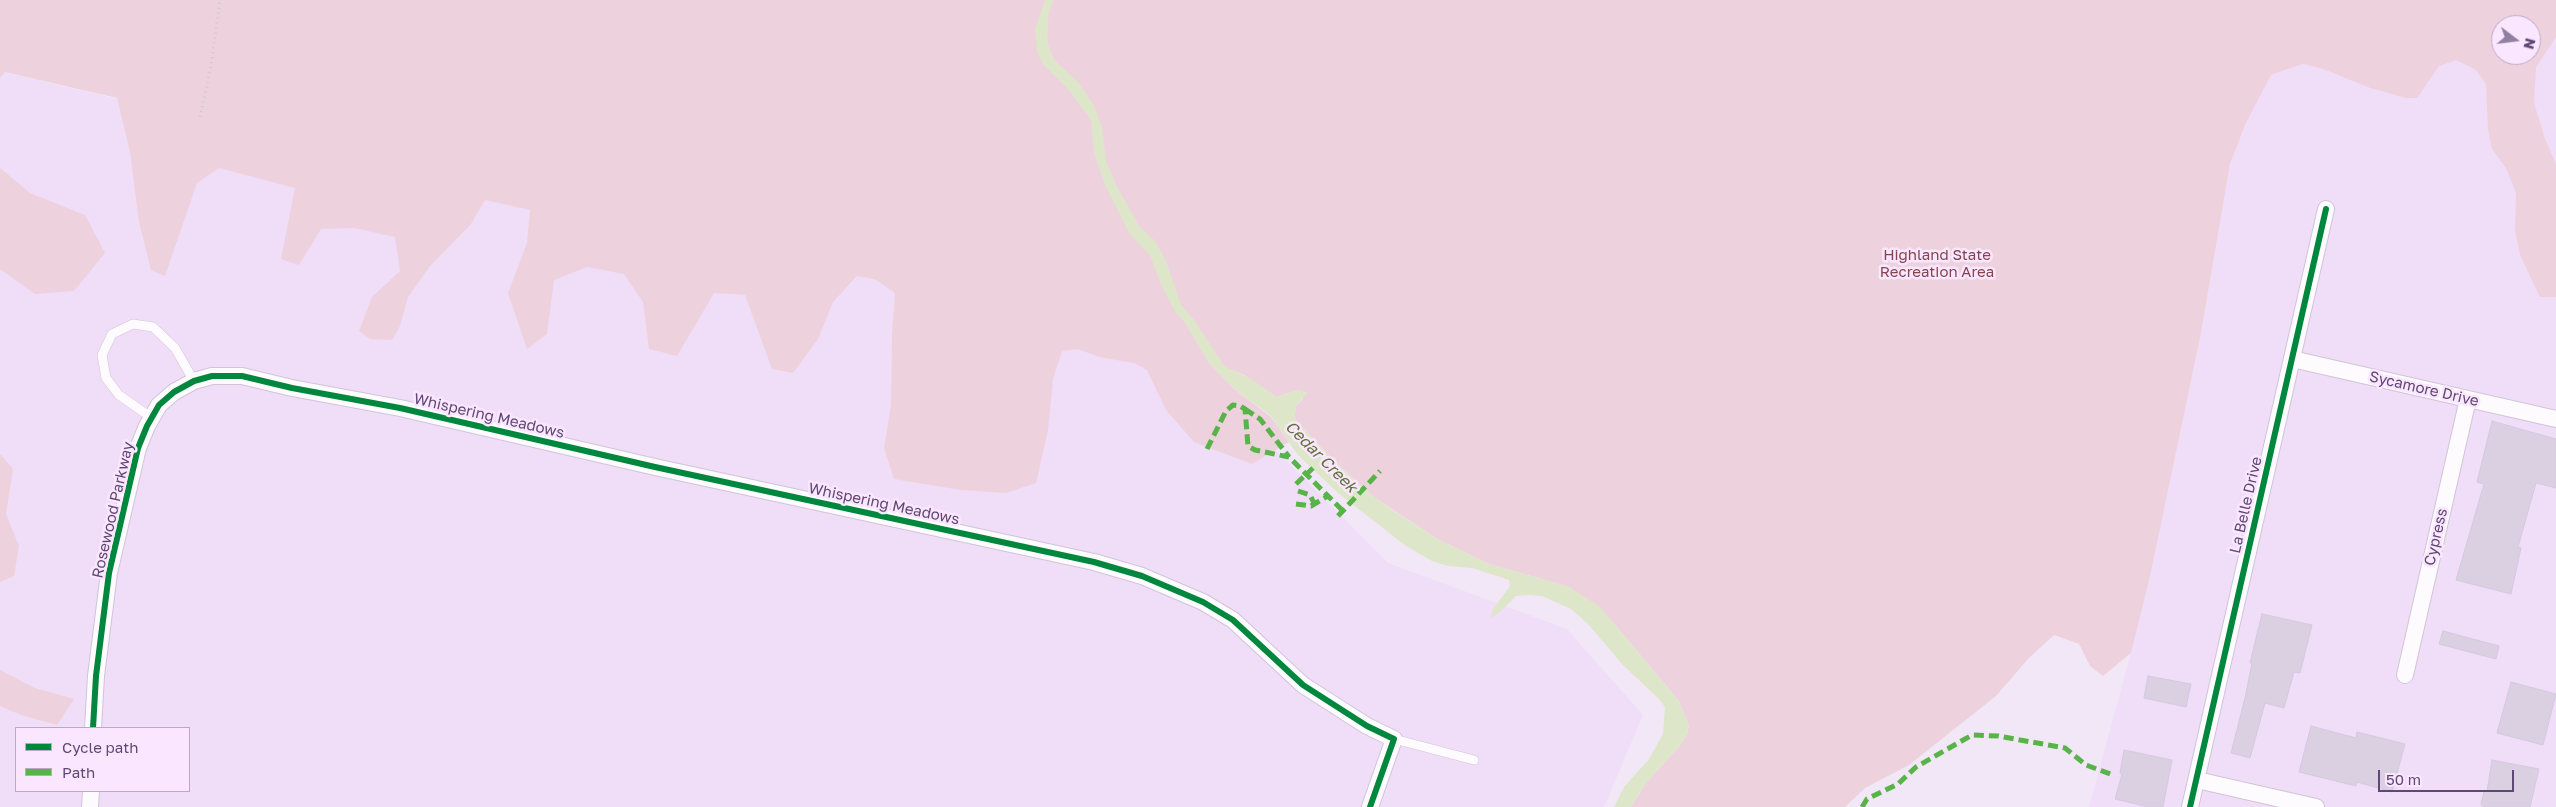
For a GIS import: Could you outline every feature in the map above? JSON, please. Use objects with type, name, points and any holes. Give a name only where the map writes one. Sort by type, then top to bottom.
[{"type":"street","name":"La Belle Drive","points":[[2190,807],[2326,209]]},
{"type":"street","name":"Sycamore Drive","points":[[2292,359],[2556,419]]},
{"type":"street","name":"Rosewood Parkway","points":[[93,727],[96,676],[109,573],[138,448],[159,405],[174,392],[194,381],[212,376],[242,376],[255,379]]},
{"type":"street","name":"Whispering Meadows","points":[[255,379],[400,408],[655,467],[1094,562],[1142,576],[1203,602],[1233,620],[1304,685],[1368,726],[1394,739]]},
{"type":"street","name":"Cypress","points":[[2405,675],[2468,399]]},
{"type":"street","points":[[1370,807],[1394,739]]},
{"type":"street","points":[[2197,780],[2316,807]]},
{"type":"street","points":[[90,807],[91,792]]},
{"type":"lane","points":[[152,418],[119,395],[106,378],[102,355],[112,334],[133,324],[153,327],[175,348],[194,381]]},
{"type":"lane","points":[[1394,739],[1474,760]]},
{"type":"path","points":[[200,117],[211,66],[220,0]]},
{"type":"shaded area","points":[[2455,0],[2556,0],[2556,807],[2089,807],[2131,653],[2152,562],[2201,333],[2230,164],[2250,114],[2271,75],[2303,64],[2323,69],[2370,88],[2406,98],[2417,98]]},
{"type":"shaded area","points":[[0,71],[1179,353],[1388,563],[1567,629],[1643,715],[1604,807],[0,807]]},
{"type":"green space","name":"Highland State Recreation Area","points":[[0,0],[2556,0],[2556,37],[2541,60],[2541,15],[2491,15],[2491,65],[2537,65],[2534,103],[2545,139],[2556,164],[2556,297],[2540,297],[2520,255],[2515,230],[2516,193],[2506,168],[2492,149],[2488,129],[2486,84],[2476,70],[2456,60],[2439,66],[2417,98],[2406,98],[2370,88],[2323,69],[2303,64],[2271,75],[2246,123],[2230,164],[2201,333],[2150,576],[2131,653],[2103,676],[2090,666],[2079,644],[2054,635],[2029,658],[1996,696],[1909,765],[1865,788],[1845,807],[1631,807],[1646,783],[1682,743],[1687,734],[1689,725],[1678,700],[1611,620],[1569,587],[1489,564],[1437,539],[1374,497],[1333,460],[1294,418],[1296,406],[1303,399],[1299,390],[1276,397],[1244,375],[1207,360],[1233,388],[1271,417],[1289,442],[1252,464],[1194,442],[1166,410],[1147,370],[1134,363],[1099,357],[1078,349],[1062,351],[1053,379],[1048,430],[1036,483],[1006,493],[961,490],[894,479],[884,448],[891,405],[892,334],[895,293],[876,280],[857,276],[833,302],[818,339],[793,373],[772,369],[745,295],[714,293],[677,356],[649,349],[643,302],[624,274],[587,267],[554,280],[547,334],[527,349],[508,293],[527,243],[530,210],[485,200],[471,224],[430,266],[408,297],[400,326],[392,340],[370,339],[359,331],[372,297],[400,271],[395,237],[354,228],[321,229],[299,265],[281,259],[295,188],[219,168],[197,183],[165,276],[151,270],[139,222],[130,152],[117,98],[5,72],[0,78]]},
{"type":"green space","points":[[0,168],[30,193],[85,215],[105,253],[74,291],[35,294],[0,269]]},
{"type":"green space","points":[[0,454],[13,469],[6,514],[19,546],[14,576],[0,582]]},
{"type":"green space","points":[[0,670],[35,688],[74,699],[57,725],[21,715],[0,706]]},
{"type":"water","name":"Cedar Creek","points":[[1045,0],[1054,0],[1049,11],[1047,40],[1055,61],[1078,82],[1093,104],[1102,127],[1106,161],[1116,185],[1140,227],[1155,241],[1166,261],[1181,305],[1194,320],[1225,367],[1253,380],[1276,397],[1299,390],[1308,392],[1296,406],[1294,418],[1333,460],[1374,497],[1437,539],[1489,564],[1569,587],[1600,607],[1678,700],[1689,725],[1687,734],[1682,743],[1646,783],[1631,807],[1614,807],[1624,787],[1649,759],[1663,734],[1665,707],[1623,665],[1587,623],[1571,609],[1542,596],[1516,596],[1499,613],[1490,618],[1493,609],[1510,586],[1509,580],[1472,568],[1448,566],[1432,561],[1406,546],[1338,493],[1298,455],[1271,416],[1233,388],[1208,362],[1185,323],[1176,313],[1161,285],[1150,255],[1129,233],[1105,185],[1094,153],[1091,120],[1068,89],[1043,64],[1037,52],[1035,29]]},
{"type":"building","points":[[2492,421],[2556,439],[2556,488],[2536,483],[2518,547],[2521,548],[2511,594],[2456,580],[2484,484],[2477,482]]},
{"type":"building","points":[[2262,614],[2312,625],[2300,673],[2294,672],[2284,708],[2265,703],[2250,758],[2231,753],[2245,698],[2252,663],[2250,663]]},
{"type":"building","points":[[2443,631],[2499,646],[2496,659],[2439,644]]},
{"type":"building","points":[[2148,676],[2191,684],[2186,707],[2144,698]]},
{"type":"building","points":[[2511,682],[2556,694],[2543,745],[2497,733]]},
{"type":"building","points":[[2311,726],[2356,738],[2357,732],[2405,744],[2392,792],[2357,782],[2356,786],[2299,772]]},
{"type":"building","points":[[2124,750],[2172,760],[2163,807],[2148,807],[2115,799],[2122,774],[2120,773]]},
{"type":"building","points":[[2492,760],[2539,769],[2530,807],[2484,807],[2481,805],[2484,791],[2487,792]]},
{"type":"marked path","points":[[1207,449],[1226,411],[1233,405],[1240,406],[1245,409],[1248,446],[1255,450],[1289,457],[1342,510]]},
{"type":"marked path","points":[[1245,409],[1260,419],[1289,457]]},
{"type":"marked path","points":[[1296,484],[1313,468]]},
{"type":"marked path","points":[[1338,516],[1380,471]]},
{"type":"marked path","points":[[1298,491],[1310,495],[1314,503]]},
{"type":"marked path","points":[[1296,504],[1311,506],[1328,496]]},
{"type":"marked path","points":[[1862,807],[1867,799],[1898,784],[1916,767],[1972,735],[1998,736],[2065,748],[2086,765],[2113,775]]},
{"type":"cycle path","points":[[2190,807],[2326,209]]},
{"type":"cycle path","points":[[93,727],[96,676],[109,573],[138,448],[147,426],[159,405],[174,392],[194,381],[212,376],[242,376],[292,388],[400,408],[655,467],[1094,562],[1142,576],[1203,602],[1233,620],[1303,685],[1367,726],[1394,739],[1370,807]]}]
